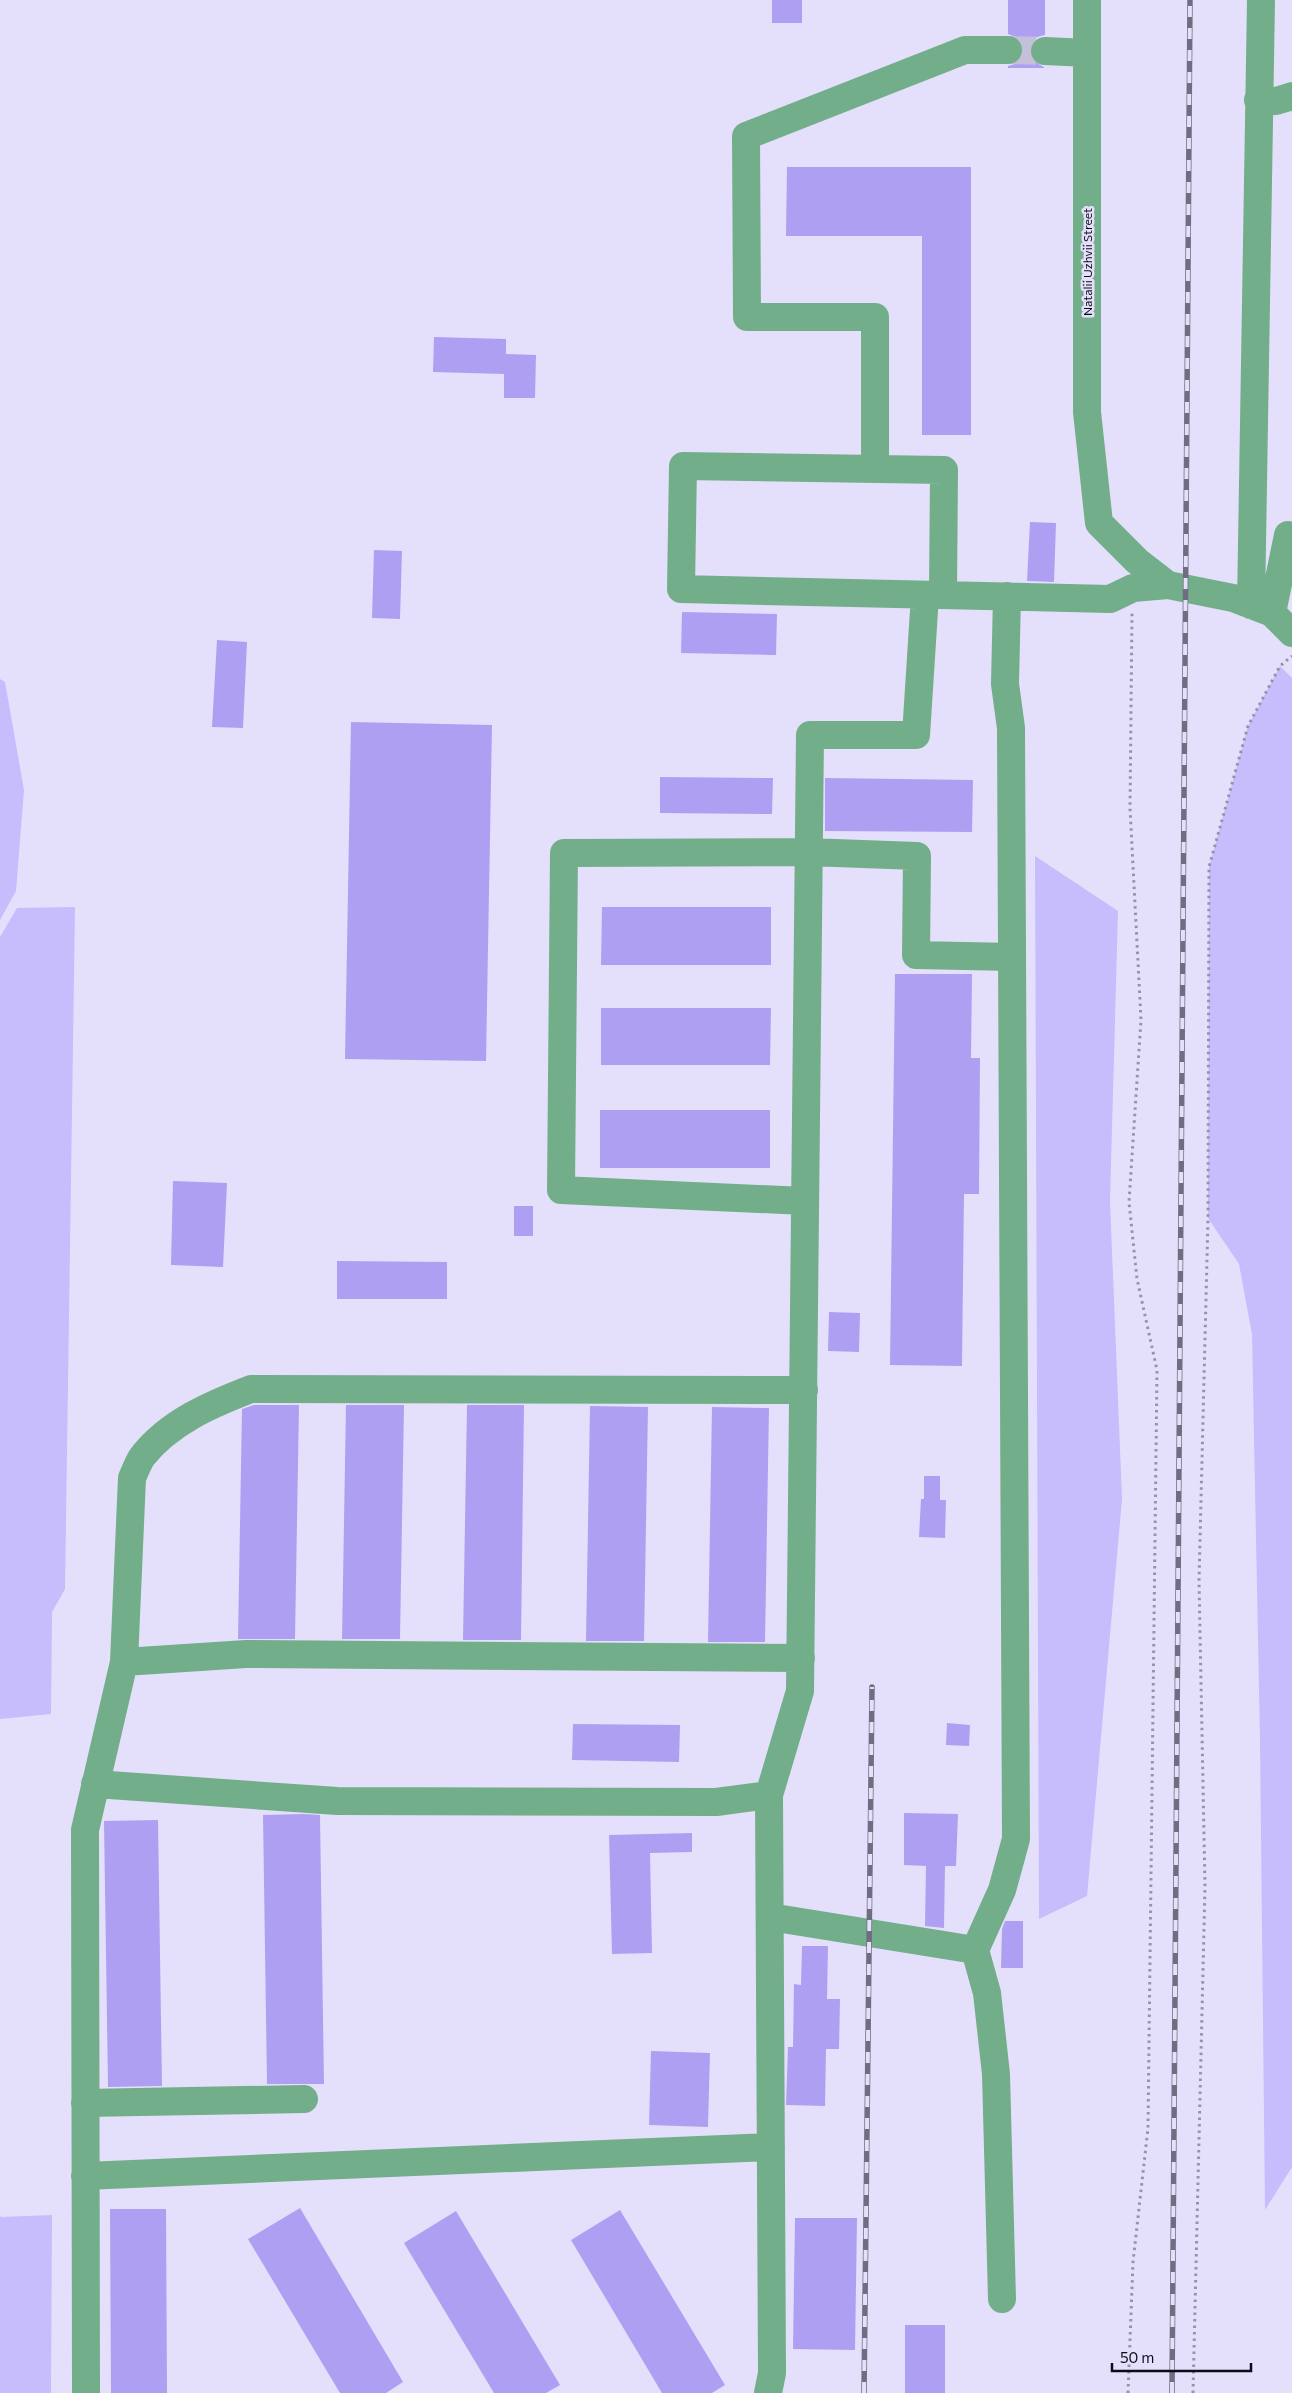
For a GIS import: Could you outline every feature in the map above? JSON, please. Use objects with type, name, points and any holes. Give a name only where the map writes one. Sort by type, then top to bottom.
[{"type":"street","name":"Natalii Uzhvii Street","points":[[1087,0],[1087,412],[1100,523],[1137,561],[1168,585]]},
{"type":"street","points":[[1261,0],[1258,100],[1262,609]]},
{"type":"street","points":[[875,469],[875,317],[747,317],[746,136],[965,50],[1008,50]]},
{"type":"street","points":[[1045,50],[1087,53]]},
{"type":"street","points":[[1258,100],[1276,101],[1292,96]]},
{"type":"street","points":[[768,2393],[772,2373],[770,1795],[800,1691],[801,1658],[810,735],[916,735],[934,595],[944,470],[683,466],[681,590],[934,595],[1007,596],[1117,599],[1168,585],[1233,598],[1262,609],[1292,633]]},
{"type":"street","points":[[1262,609],[1288,535]]},
{"type":"street","points":[[1002,2300],[996,2074],[987,1993],[975,1950],[1002,1890],[1016,1839],[1011,728],[1005,684],[1007,596]]},
{"type":"street","points":[[805,1201],[561,1190],[564,853],[808,852],[918,856],[916,955],[1012,957]]},
{"type":"street","points":[[86,2393],[85,1830],[124,1662],[132,1478],[142,1457],[164,1434],[208,1406],[251,1389],[804,1390]]},
{"type":"street","points":[[124,1662],[246,1654],[801,1658]]},
{"type":"street","points":[[95,1784],[337,1801],[716,1802],[770,1795]]},
{"type":"street","points":[[770,1917],[975,1950]]},
{"type":"street","points":[[85,2103],[304,2099]]},
{"type":"street","points":[[85,2176],[771,2147]]},
{"type":"path","points":[[1117,599],[1130,808],[1140,1020],[1129,1202],[1137,1279],[1157,1370],[1148,2128],[1133,2262],[1128,2393]]},
{"type":"path","points":[[1193,2393],[1205,1886],[1199,1581],[1208,1218],[1209,867],[1248,726],[1280,666],[1292,656]]},
{"type":"shaded area","points":[[1280,666],[1292,678],[1292,2167],[1265,2210],[1260,1739],[1252,1334],[1239,1264],[1208,1218],[1209,867],[1248,726]]},
{"type":"shaded area","points":[[0,679],[5,682],[24,790],[16,891],[0,920]]},
{"type":"shaded area","points":[[1035,856],[1118,911],[1110,1201],[1122,1499],[1087,1896],[1039,1919]]},
{"type":"shaded area","points":[[75,907],[65,1589],[52,1612],[51,1714],[0,1719],[0,937],[17,908]]},
{"type":"shaded area","points":[[0,2215],[1,2217],[52,2215],[51,2393],[0,2393]]},
{"type":"building","points":[[772,0],[802,0],[802,23],[772,23]]},
{"type":"building","points":[[1008,0],[1045,0],[1045,35],[1037,37],[1032,42],[1029,51],[1031,59],[1045,68],[1008,68],[1008,66],[1015,64],[1021,58],[1024,50],[1022,43],[1016,37],[1008,34]]},
{"type":"building","points":[[787,167],[971,167],[971,435],[922,435],[922,236],[786,236]]},
{"type":"building","points":[[434,337],[506,339],[506,354],[536,355],[535,398],[504,398],[504,374],[433,372]]},
{"type":"building","points":[[1030,522],[1056,523],[1054,582],[1027,581]]},
{"type":"building","points":[[374,550],[402,551],[400,619],[372,618]]},
{"type":"building","points":[[682,612],[777,614],[776,655],[681,653]]},
{"type":"building","points":[[217,640],[247,642],[243,728],[212,727]]},
{"type":"building","points":[[351,722],[492,725],[486,1061],[345,1059]]},
{"type":"building","points":[[660,777],[773,778],[772,814],[660,813]]},
{"type":"building","points":[[825,778],[973,780],[972,832],[825,831]]},
{"type":"building","points":[[602,907],[771,907],[771,965],[601,965]]},
{"type":"building","points":[[895,974],[972,974],[971,1058],[980,1058],[979,1194],[964,1194],[962,1366],[890,1365]]},
{"type":"building","points":[[601,1008],[771,1008],[770,1065],[601,1065]]},
{"type":"building","points":[[600,1110],[770,1110],[770,1168],[600,1168]]},
{"type":"building","points":[[173,1181],[227,1183],[223,1267],[171,1265]]},
{"type":"building","points":[[514,1206],[533,1206],[533,1236],[514,1236]]},
{"type":"building","points":[[337,1261],[447,1262],[447,1299],[337,1299]]},
{"type":"building","points":[[829,1312],[860,1313],[859,1352],[828,1351]]},
{"type":"building","points":[[254,1405],[299,1405],[295,1639],[238,1639],[242,1409]]},
{"type":"building","points":[[346,1405],[404,1405],[400,1639],[342,1639]]},
{"type":"building","points":[[467,1405],[524,1405],[521,1640],[463,1640]]},
{"type":"building","points":[[590,1406],[648,1407],[644,1641],[586,1641]]},
{"type":"building","points":[[712,1407],[769,1408],[765,1642],[708,1642]]},
{"type":"building","points":[[924,1476],[940,1476],[940,1500],[946,1500],[945,1538],[919,1537],[921,1499],[924,1499]]},
{"type":"building","points":[[947,1723],[970,1725],[969,1746],[946,1745]]},
{"type":"building","points":[[573,1724],[680,1725],[679,1762],[572,1760]]},
{"type":"building","points":[[904,1813],[958,1814],[956,1866],[945,1866],[944,1928],[925,1926],[926,1866],[904,1865]]},
{"type":"building","points":[[263,1815],[320,1815],[324,2084],[267,2084]]},
{"type":"building","points":[[158,1820],[162,2086],[108,2087],[104,1821]]},
{"type":"building","points":[[692,1833],[692,1852],[650,1853],[652,1953],[612,1954],[609,1835]]},
{"type":"building","points":[[1005,1921],[1023,1921],[1023,1968],[1001,1968],[1002,1929]]},
{"type":"building","points":[[802,1946],[828,1946],[827,1999],[840,1999],[839,2049],[826,2049],[825,2106],[786,2105],[788,2047],[793,2047],[794,1984],[801,1985]]},
{"type":"building","points":[[651,2051],[710,2053],[708,2127],[649,2125]]},
{"type":"building","points":[[300,2208],[403,2382],[386,2393],[340,2393],[248,2239]]},
{"type":"building","points":[[110,2209],[166,2209],[167,2393],[111,2393]]},
{"type":"building","points":[[620,2210],[725,2385],[712,2393],[662,2393],[571,2240]]},
{"type":"building","points":[[456,2211],[560,2385],[546,2393],[494,2393],[404,2243]]},
{"type":"building","points":[[795,2218],[857,2218],[855,2350],[793,2349]]},
{"type":"building","points":[[905,2325],[945,2325],[945,2393],[905,2393]]},
{"type":"tunnel","points":[[1008,50],[1045,51]]},
{"type":"railway","points":[[1172,2393],[1190,0]]},
{"type":"railway","points":[[864,2393],[872,1687]]}]
